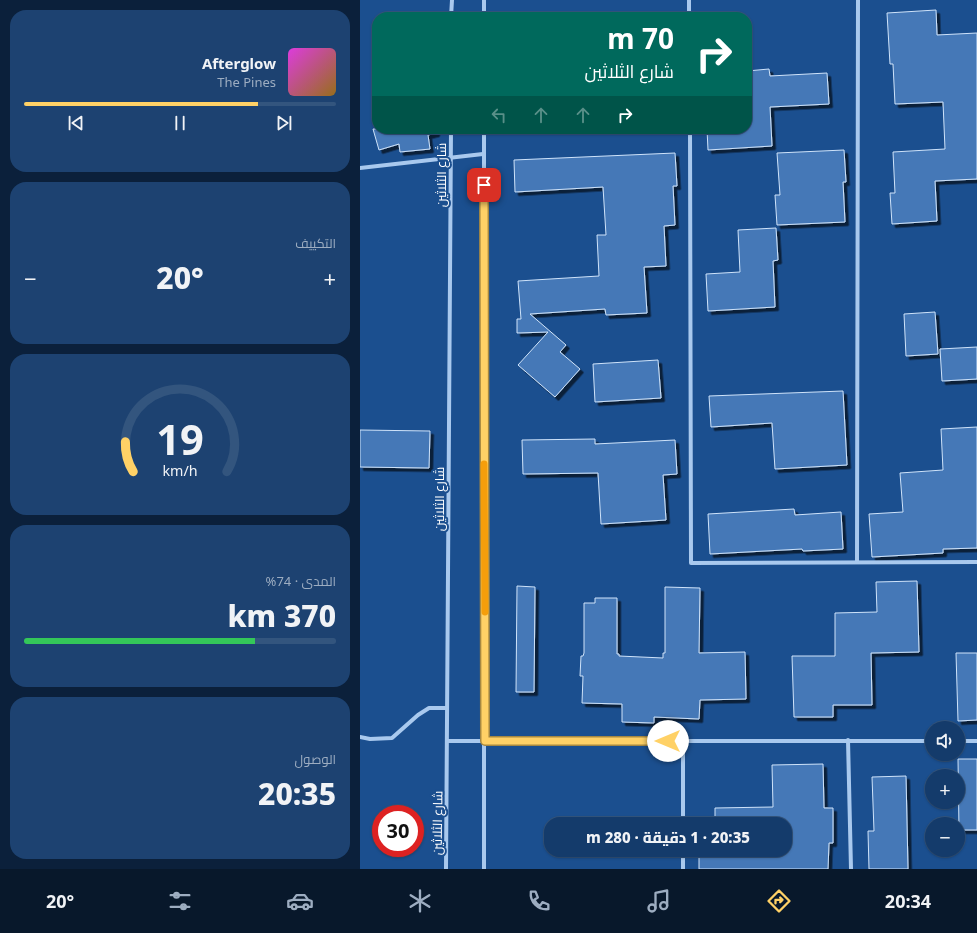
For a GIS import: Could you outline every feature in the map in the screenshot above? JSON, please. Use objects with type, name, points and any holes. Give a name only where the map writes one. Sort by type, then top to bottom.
[{"type":"street","points":[[452,0],[452,12]]},
{"type":"street","points":[[484,0],[484,12]]},
{"type":"street","points":[[689,0],[689,12]]},
{"type":"street","points":[[857,562],[858,0]]},
{"type":"street","name":"شارع الثلاثين","points":[[446,869],[451,134]]},
{"type":"street","points":[[484,134],[484,869]]},
{"type":"street","points":[[690,134],[691,563],[977,562]]},
{"type":"street","points":[[360,168],[484,154]]},
{"type":"street","points":[[360,737],[370,739],[392,738],[418,715],[429,708],[448,708]]},
{"type":"street","points":[[848,740],[851,869]]},
{"type":"street","points":[[447,741],[925,740]]},
{"type":"street","points":[[683,741],[683,817]]},
{"type":"street","points":[[965,741],[977,741]]},
{"type":"street","points":[[683,857],[683,869]]},
{"type":"building","points":[[936,10],[937,35],[977,33],[977,179],[935,181],[937,221],[892,224],[890,193],[895,193],[893,152],[945,149],[943,102],[895,104],[893,64],[890,64],[887,13]]},
{"type":"building","points":[[769,69],[770,76],[827,73],[829,104],[770,107],[772,146],[708,150],[707,134],[752,134],[752,71]]},
{"type":"building","points":[[374,134],[432,134],[428,135],[430,149],[400,152],[399,144],[379,150]]},
{"type":"building","points":[[844,150],[846,182],[843,182],[845,222],[777,225],[775,195],[780,195],[777,153]]},
{"type":"building","points":[[675,153],[677,186],[673,186],[675,225],[664,226],[666,266],[644,267],[647,313],[606,315],[605,309],[530,314],[566,345],[560,352],[580,369],[555,397],[518,365],[548,332],[517,333],[517,319],[521,319],[518,281],[599,276],[597,235],[606,235],[603,187],[515,192],[514,160]]},
{"type":"building","points":[[776,228],[778,260],[773,261],[775,307],[708,311],[706,274],[740,272],[738,230]]},
{"type":"building","points":[[935,312],[938,354],[906,356],[904,314]]},
{"type":"building","points":[[977,347],[977,379],[942,381],[940,349]]},
{"type":"building","points":[[658,360],[661,398],[595,402],[593,364]]},
{"type":"building","points":[[843,391],[847,465],[775,469],[772,423],[711,427],[709,396]]},
{"type":"building","points":[[977,427],[977,548],[943,549],[943,553],[872,557],[869,514],[903,512],[900,473],[943,470],[941,429]]},
{"type":"building","points":[[360,430],[430,431],[429,468],[360,467]]},
{"type":"building","points":[[595,439],[595,444],[675,440],[677,474],[663,475],[666,520],[601,524],[598,473],[523,474],[522,440]]},
{"type":"building","points":[[794,509],[795,515],[841,512],[843,549],[803,551],[802,549],[710,554],[708,514]]},
{"type":"building","points":[[917,581],[919,652],[871,653],[872,705],[833,705],[833,717],[794,717],[792,656],[835,656],[835,613],[877,612],[876,582]]},
{"type":"building","points":[[517,586],[535,587],[534,692],[516,692]]},
{"type":"building","points":[[665,587],[700,588],[699,653],[745,652],[746,699],[700,700],[699,719],[654,717],[654,723],[622,722],[622,704],[582,703],[583,676],[580,676],[581,656],[583,656],[584,653],[584,603],[595,603],[595,598],[617,598],[617,654],[619,654],[619,656],[663,658],[663,653],[665,653]]},
{"type":"building","points":[[956,653],[977,653],[977,720],[958,721]]},
{"type":"building","points":[[965,759],[977,759],[977,830],[965,830],[965,817],[959,817],[959,809],[965,809],[965,769],[958,769],[958,761],[965,761]]},
{"type":"building","points":[[823,764],[824,808],[833,808],[833,843],[829,843],[828,869],[699,869],[699,857],[792,857],[792,817],[715,817],[715,808],[773,807],[772,765]]},
{"type":"building","points":[[906,776],[908,869],[869,869],[868,831],[874,831],[872,777]]},
{"type":"slow traffic","points":[[484,464],[485,612]]},
{"type":"route","points":[[484,185],[485,741],[668,741]]}]
